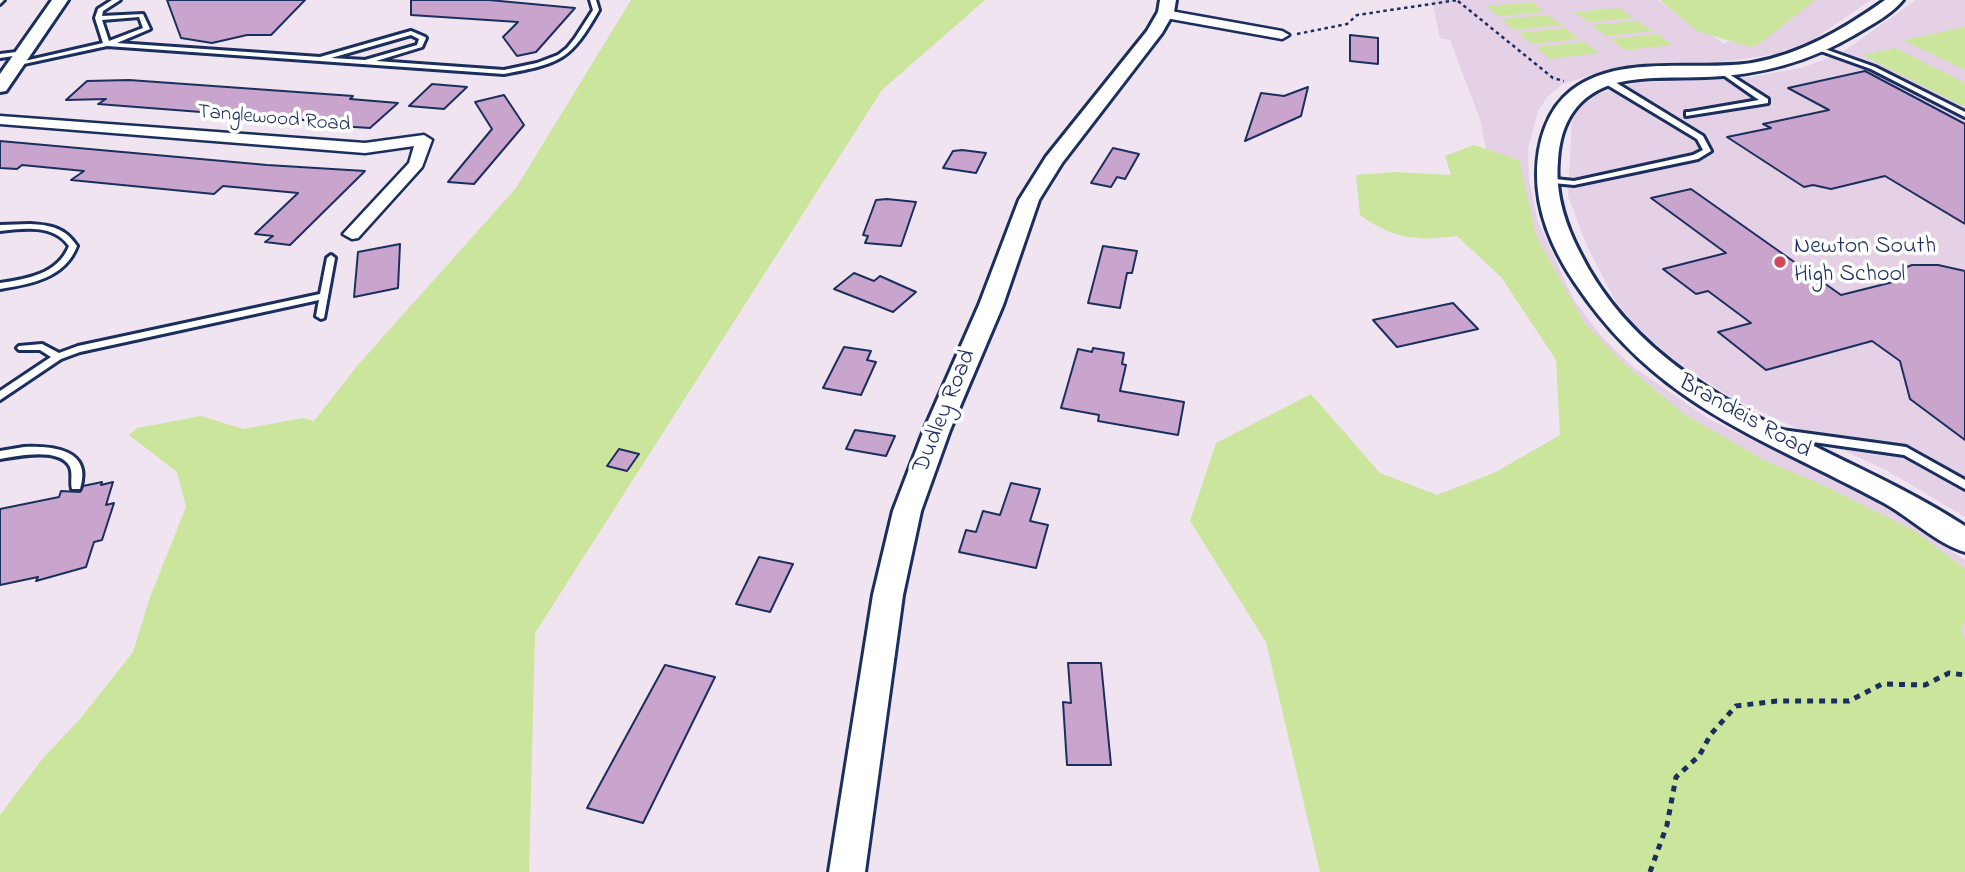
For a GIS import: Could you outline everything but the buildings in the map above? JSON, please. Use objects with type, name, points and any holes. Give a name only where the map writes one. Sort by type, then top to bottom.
[{"type":"street","points":[[0,88],[60,0]]},
{"type":"street","name":"Brandeis Road","points":[[1895,0],[1855,30],[1820,49],[1776,65],[1721,71],[1661,73],[1600,83],[1572,97],[1559,114],[1551,135],[1546,180],[1559,237],[1595,299],[1637,348],[1677,382],[1764,432],[1896,497],[1965,541]]},
{"type":"street","points":[[1167,7],[1282,35]]},
{"type":"street","name":"Dudley Road","points":[[847,872],[888,595],[907,512],[991,305],[1029,200],[1053,161],[1154,33],[1167,7]]},
{"type":"street","name":"Tanglewood Road","points":[[0,120],[365,148],[424,140],[416,164],[352,234]]},
{"type":"lane","points":[[107,44],[98,18],[100,10],[117,0]]},
{"type":"lane","points":[[107,44],[504,72],[541,64],[569,53],[596,10],[593,0]]},
{"type":"lane","points":[[0,56],[22,58],[107,44],[147,29],[141,15],[98,18]]},
{"type":"lane","points":[[317,60],[411,33],[423,38],[420,46],[359,63]]},
{"type":"lane","points":[[1820,49],[1873,68],[1965,115]]},
{"type":"lane","points":[[1689,114],[1765,100],[1721,71]]},
{"type":"lane","points":[[1546,180],[1574,183],[1695,157],[1707,151],[1700,138],[1600,83]]},
{"type":"lane","points":[[0,228],[42,228],[63,235],[73,246],[68,257],[54,269],[31,280],[0,286]]},
{"type":"lane","points":[[321,316],[331,258]]},
{"type":"lane","points":[[0,396],[58,357],[109,341],[325,296]]},
{"type":"lane","points":[[22,348],[42,347],[58,357]]},
{"type":"lane","points":[[1764,432],[1877,445],[1906,451],[1965,485]]},
{"type":"lane","points":[[0,456],[43,450],[64,454],[75,465],[76,486]]},
{"type":"path","points":[[1282,35],[1347,24],[1357,15],[1457,0],[1553,78],[1600,83]]},
{"type":"path","points":[[1650,872],[1667,825],[1675,777],[1699,756],[1711,734],[1736,706],[1777,701],[1849,701],[1882,684],[1925,685],[1949,673],[1965,676]]},
{"type":"shaded area","points":[[1432,0],[1658,0],[1724,44],[1799,0],[1871,0],[1811,41],[1775,54],[1723,62],[1609,69],[1563,84],[1547,97],[1538,111],[1528,148],[1529,181],[1538,222],[1574,300],[1602,337],[1633,367],[1709,419],[1869,496],[1965,560],[1965,727],[1503,248],[1481,122],[1450,40],[1440,38]]},
{"type":"shaded area","name":"Newton South High School","points":[[1916,0],[1965,0],[1965,517],[1888,471],[1730,397],[1673,359],[1638,328],[1615,300],[1587,246],[1568,196],[1572,120],[1579,107],[1594,95],[1636,83],[1751,77],[1801,68],[1841,53]]},
{"type":"green space","points":[[631,0],[985,0],[882,90],[535,633],[529,872],[0,872],[0,815],[43,758],[80,719],[133,652],[150,597],[186,507],[177,472],[129,435],[137,428],[201,416],[243,429],[303,418],[314,421],[357,366],[516,188]]},
{"type":"green space","points":[[1660,0],[1815,0],[1758,45],[1750,47],[1697,31]]},
{"type":"green space","points":[[1532,2],[1545,12],[1498,16],[1486,6]]},
{"type":"green space","points":[[1619,8],[1634,18],[1588,22],[1574,12]]},
{"type":"green space","points":[[1548,15],[1562,25],[1514,30],[1501,19]]},
{"type":"green space","points":[[1637,21],[1653,31],[1606,36],[1591,25]]},
{"type":"green space","points":[[1965,27],[1965,70],[1903,40]]},
{"type":"green space","points":[[1565,28],[1579,39],[1531,44],[1518,33]]},
{"type":"green space","points":[[1657,34],[1673,45],[1625,50],[1610,39]]},
{"type":"green space","points":[[1584,42],[1599,53],[1550,59],[1536,47]]},
{"type":"green space","points":[[1895,48],[1965,83],[1965,107],[1862,55]]},
{"type":"green space","points":[[1474,145],[1519,160],[1537,238],[1585,324],[1624,364],[1684,414],[1764,460],[1829,488],[1915,531],[1965,569],[1965,620],[1961,631],[1965,639],[1965,872],[1320,872],[1266,642],[1190,521],[1216,443],[1311,394],[1380,473],[1437,495],[1496,472],[1560,435],[1556,360],[1501,277],[1457,236],[1407,237],[1384,230],[1360,215],[1356,175],[1394,172],[1451,175],[1445,156]]},
{"type":"place","name":"Newton South High School","points":[[1780,262]]}]
